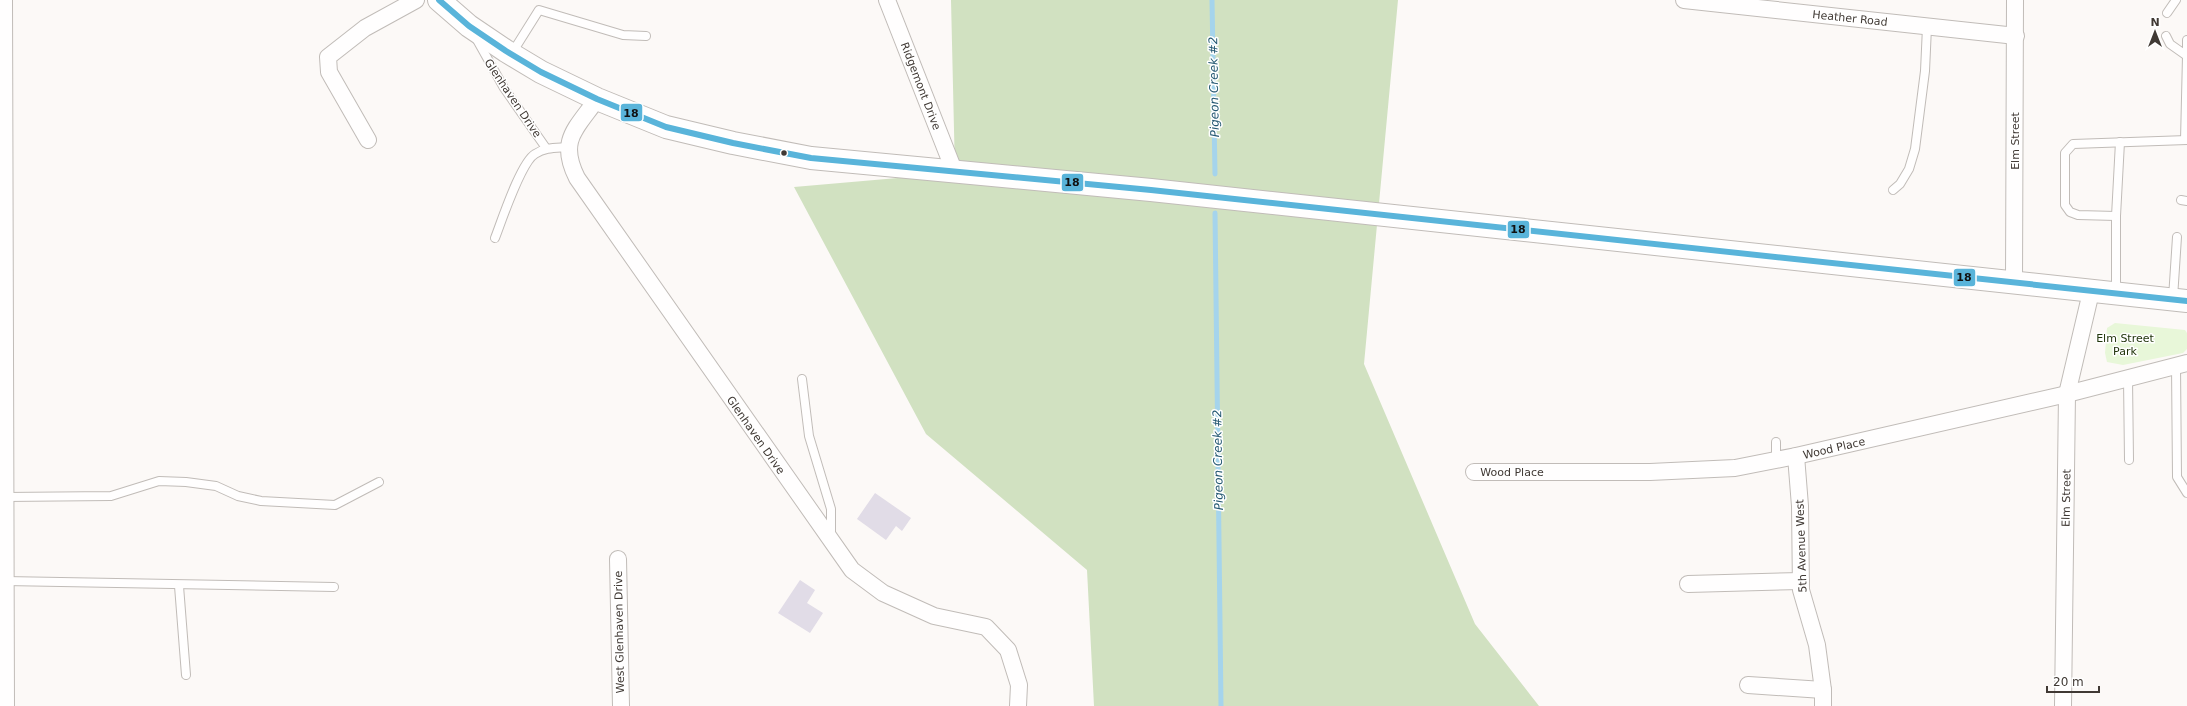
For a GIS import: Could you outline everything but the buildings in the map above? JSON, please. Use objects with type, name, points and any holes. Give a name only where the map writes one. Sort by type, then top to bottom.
[{"type":"main road","points":[[439,0],[469,26],[512,54],[541,72],[597,99],[666,127],[733,144],[811,158],[955,173],[1151,190],[2180,301]]},
{"type":"street","points":[[4,0],[2,410],[5,497],[6,706]]},
{"type":"street","points":[[368,140],[329,72],[328,57],[365,28],[416,0]]},
{"type":"street","name":"Ridgemont Drive","points":[[887,0],[955,173]]},
{"type":"street","name":"Heather Road","points":[[1684,0],[2016,36]]},
{"type":"street","name":"Elm Street","points":[[2014,282],[2015,0]]},
{"type":"street","points":[[568,147],[573,133],[597,99]]},
{"type":"street","name":"Glenhaven Drive","points":[[568,147],[570,163],[577,178],[852,570],[883,593],[934,616],[986,627],[1008,650],[1019,686],[1018,706]]},
{"type":"street","name":"Elm Street","points":[[2063,706],[2067,394],[2091,292]]},
{"type":"street","name":"Wood Place","points":[[1474,472],[1658,472],[1735,468],[1796,456],[2067,394],[2182,365]]},
{"type":"street","name":"5th Avenue West","points":[[1796,456],[1800,506],[1801,590],[1817,645],[1823,690],[1823,706]]},
{"type":"street","name":"West Glenhaven Drive","points":[[618,559],[621,706]]},
{"type":"street","points":[[1688,584],[1801,581]]},
{"type":"street","points":[[1748,685],[1823,690]]},
{"type":"lane","points":[[2167,13],[2176,0]]},
{"type":"lane","points":[[512,54],[538,10],[623,35],[646,36]]},
{"type":"lane","name":"Glenhaven Drive","points":[[469,26],[504,88],[546,148]]},
{"type":"lane","points":[[1893,190],[1900,184],[1909,169],[1915,150],[1925,71],[1927,27]]},
{"type":"lane","points":[[2166,36],[2170,44],[2187,56]]},
{"type":"lane","points":[[2116,216],[2078,215],[2070,212],[2065,205],[2065,154],[2072,144],[2186,140],[2187,40]]},
{"type":"lane","points":[[2116,294],[2116,216],[2120,142]]},
{"type":"lane","points":[[495,238],[524,167],[533,155],[546,148],[568,147]]},
{"type":"lane","points":[[2177,237],[2180,301]]},
{"type":"lane","points":[[2182,365],[2177,477],[2187,493]]},
{"type":"lane","points":[[802,378],[809,436],[831,509],[831,541]]},
{"type":"lane","points":[[2128,378],[2129,460]]},
{"type":"lane","points":[[1776,442],[1776,460]]},
{"type":"lane","points":[[5,497],[111,496],[159,481],[186,482],[216,486],[238,496],[261,501],[335,505],[380,482]]},
{"type":"lane","points":[[5,581],[179,586],[334,587]]},
{"type":"lane","points":[[179,586],[186,675]]},
{"type":"green space","points":[[951,0],[1398,0],[1364,364],[1475,624],[1539,706],[1094,706],[1087,570],[926,434],[794,187],[955,173]]},
{"type":"green space","name":"Elm Street Park","points":[[2115,323],[2185,330],[2187,333],[2187,349],[2183,353],[2123,365],[2107,362],[2105,353],[2107,328]]},
{"type":"waterway","name":"Pigeon Creek #2","points":[[1212,0],[1215,174]]},
{"type":"waterway","name":"Pigeon Creek #2","points":[[1215,213],[1221,706]]},
{"type":"transit line","name":"18","points":[[439,0],[469,26],[506,51],[541,72],[597,99],[666,127],[733,143],[811,158],[1151,190],[2187,301]]}]
